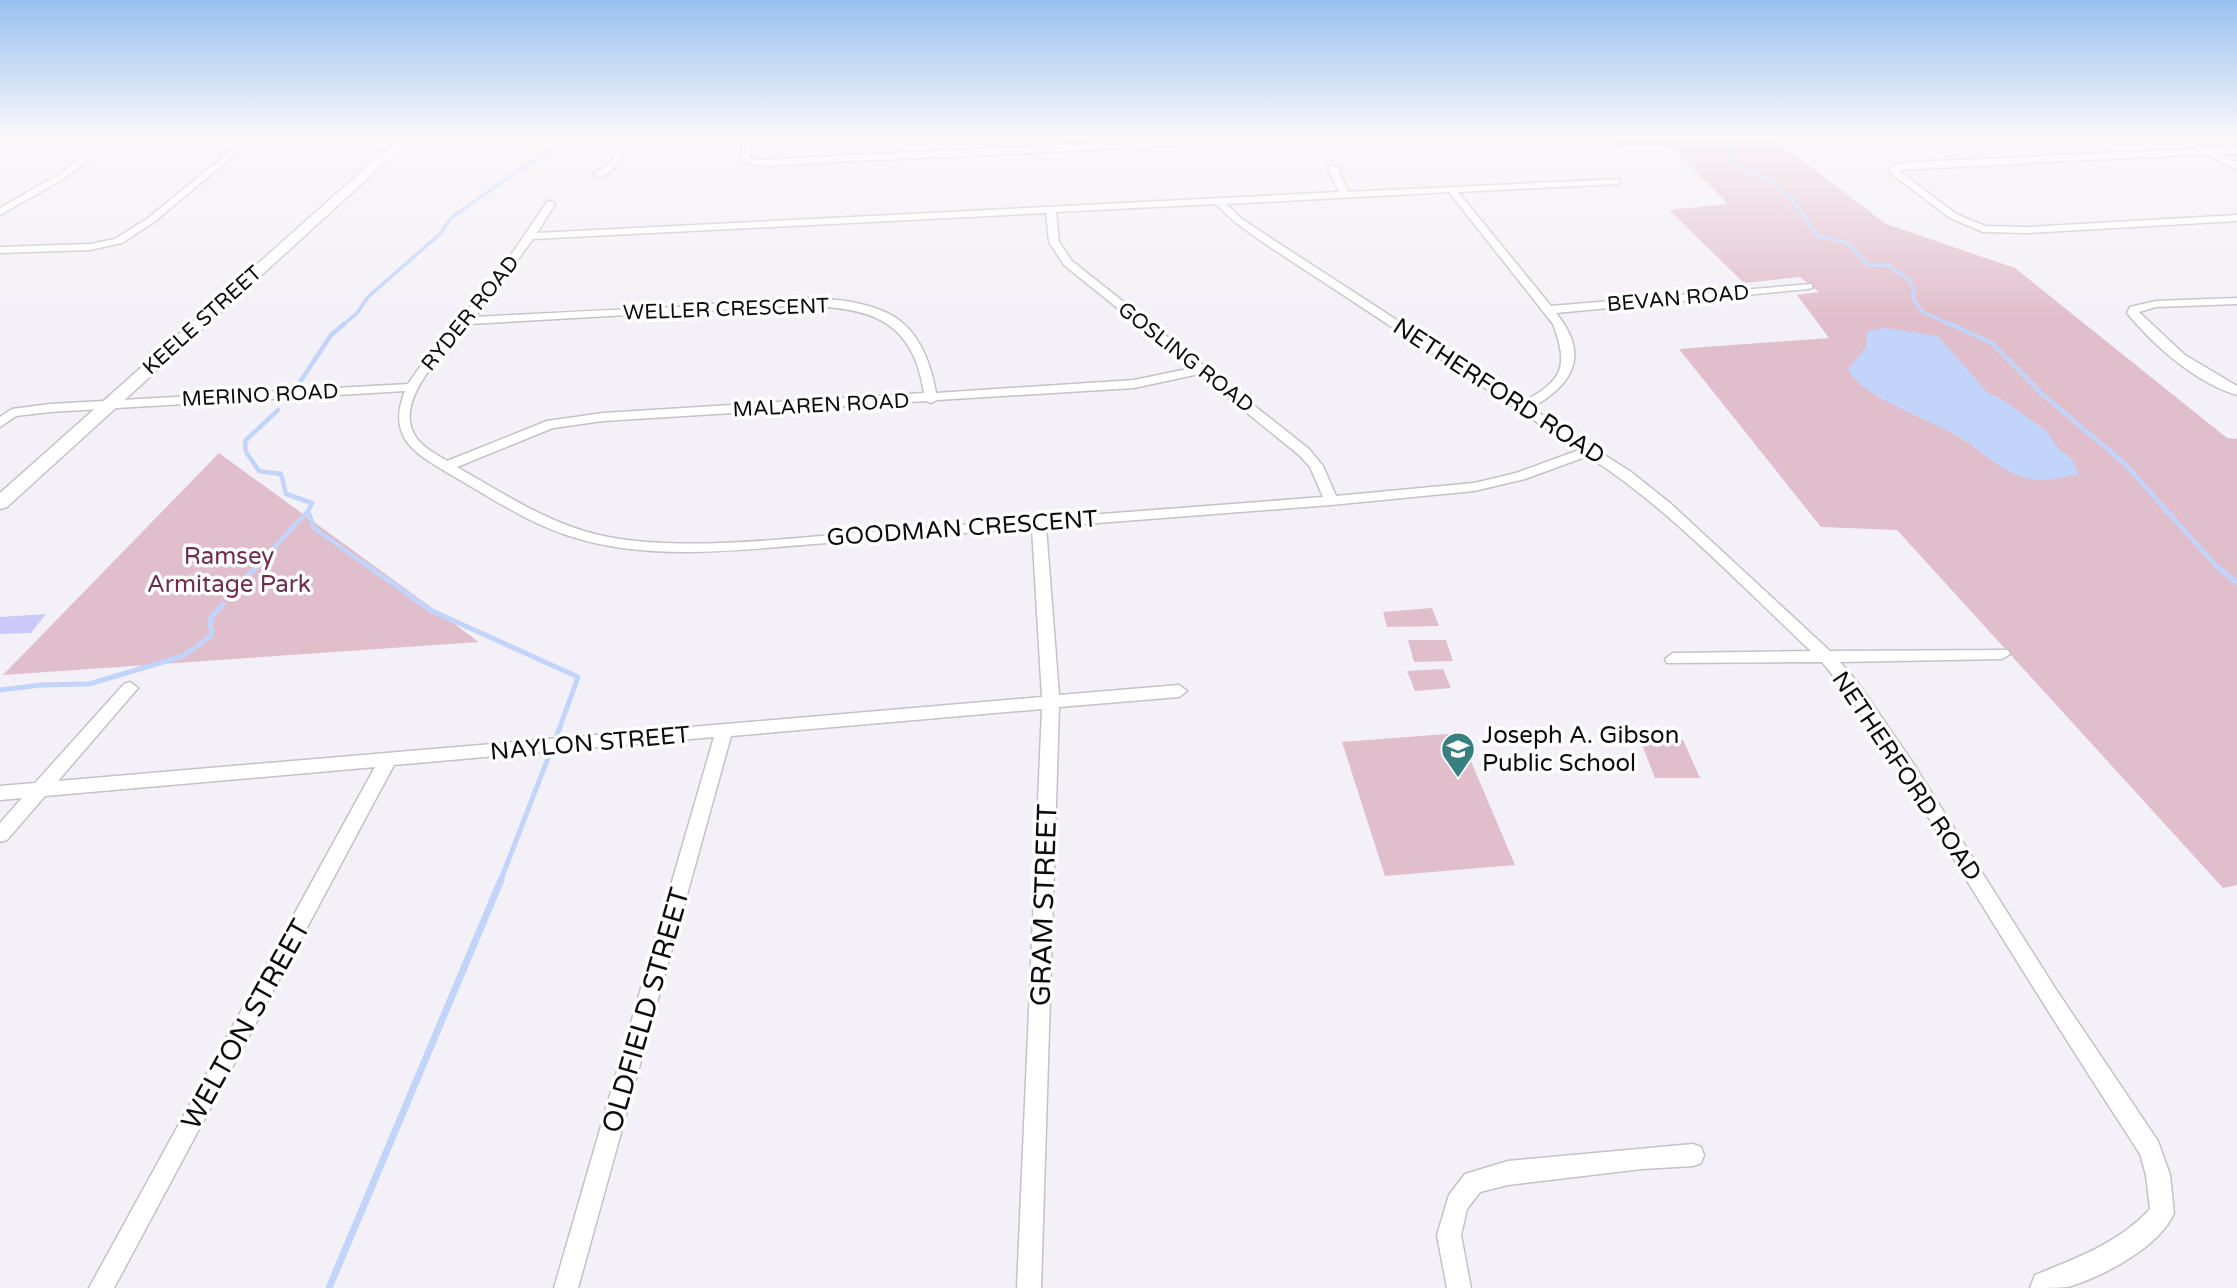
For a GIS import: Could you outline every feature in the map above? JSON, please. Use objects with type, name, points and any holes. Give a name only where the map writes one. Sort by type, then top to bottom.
[{"type":"main road","name":"KEELE STREET","points":[[0,503],[339,198]]},
{"type":"street","points":[[0,212],[24,198]]},
{"type":"street","points":[[0,250],[90,247],[118,241],[151,220],[178,198]]},
{"type":"street","points":[[532,236],[1279,198]]},
{"type":"street","points":[[1458,198],[1558,323],[1570,359],[1565,376],[1551,391],[1525,406]]},
{"type":"street","points":[[1929,198],[1953,216],[1983,229],[2028,230],[2237,218]]},
{"type":"street","name":"NETHERFORD ROAD","points":[[1217,201],[1265,239],[1525,406],[1626,475],[1665,506],[1827,657],[1852,687],[1905,765],[2063,1017],[2150,1149],[2160,1190],[2162,1213],[2157,1220],[2124,1249],[2044,1284],[2042,1288]]},
{"type":"street","name":"RYDER ROAD","points":[[413,387],[423,370],[466,321],[532,236],[550,204]]},
{"type":"street","name":"GOSLING ROAD","points":[[1051,210],[1054,242],[1068,263],[1304,452],[1316,466],[1331,501]]},
{"type":"street","name":"BEVAN ROAD","points":[[1548,310],[1808,286]]},
{"type":"street","points":[[2237,301],[2156,304],[2134,309],[2133,313],[2165,346],[2203,373],[2237,391]]},
{"type":"street","name":"WELLER CRESCENT","points":[[466,321],[774,305],[844,304],[863,307],[888,318],[907,335],[923,359],[931,399]]},
{"type":"street","name":"MALAREN ROAD","points":[[447,466],[508,438],[551,424],[603,417],[931,399],[1135,384],[1203,369]]},
{"type":"street","name":"MERINO ROAD","points":[[0,423],[12,413],[50,408],[413,387]]},
{"type":"street","name":"GOODMAN CRESCENT","points":[[413,387],[404,416],[408,436],[447,466],[512,506],[560,529],[622,544],[762,544],[1331,501],[1485,485],[1590,451]]},
{"type":"street","name":"GRAM STREET","points":[[1029,1288],[1051,701],[1039,522]]},
{"type":"street","points":[[1673,659],[2002,654]]},
{"type":"street","points":[[0,835],[130,688]]},
{"type":"street","name":"NAYLON STREET","points":[[0,793],[1179,691]]},
{"type":"street","name":"OLDFIELD STREET","points":[[566,1288],[724,732]]},
{"type":"street","name":"WELTON STREET","points":[[101,1288],[388,760]]},
{"type":"street","points":[[1459,1288],[1449,1235],[1457,1203],[1472,1182],[1508,1173],[1693,1155]]},
{"type":"green space","points":[[1722,198],[1852,198],[1886,224],[2015,268],[2227,438],[2237,439],[2237,885],[2223,888],[1897,530],[1821,527],[1679,349],[1829,338],[1797,295],[1819,292],[1800,277],[1744,283],[1669,210],[1728,204]]},
{"type":"green space","name":"Ramsey Armitage Park","points":[[219,453],[479,642],[3,675]]},
{"type":"green space","points":[[1432,608],[1439,626],[1387,627],[1383,612]]},
{"type":"green space","points":[[1408,640],[1446,640],[1453,661],[1414,662]]},
{"type":"green space","points":[[1443,669],[1451,688],[1415,691],[1407,671]]},
{"type":"green space","points":[[1459,733],[1515,865],[1385,876],[1342,742]]},
{"type":"green space","points":[[1640,740],[1683,740],[1700,778],[1655,778]]},
{"type":"water","points":[[1886,328],[1938,336],[1988,393],[2000,398],[2047,431],[2057,447],[2072,459],[2079,475],[2036,480],[2015,474],[1949,432],[1869,391],[1848,370],[1866,347],[1867,331]]},
{"type":"building","points":[[46,614],[31,633],[0,634],[0,617]]},
{"type":"waterway","points":[[342,326],[357,313],[368,297],[441,233],[452,217],[479,198]]},
{"type":"waterway","points":[[1790,198],[1817,236],[1846,242],[1868,265],[1885,266],[1885,263],[1909,280],[1914,289],[1913,297],[1921,311],[1953,326]]},
{"type":"waterway","points":[[300,382],[331,335],[344,324]]},
{"type":"waterway","points":[[1950,324],[1992,343],[2042,394],[2124,463],[2217,567]]},
{"type":"waterway","points":[[278,410],[245,441],[246,452],[259,471],[281,474],[286,494],[312,503],[308,511]]},
{"type":"waterway","points":[[255,568],[308,511]]},
{"type":"waterway","points":[[308,511],[314,528],[370,568]]},
{"type":"waterway","points":[[233,592],[257,566]]},
{"type":"waterway","points":[[368,566],[430,610],[578,677],[557,735]]},
{"type":"waterway","points":[[2217,567],[2237,583]]},
{"type":"waterway","points":[[0,690],[41,685],[89,684],[183,656],[212,635],[210,619],[223,604]]},
{"type":"waterway","points":[[500,882],[548,758]]},
{"type":"waterway","points":[[329,1288],[501,880]]},
{"type":"place","name":"Joseph A. Gibson Public School","points":[[1458,779]]}]
